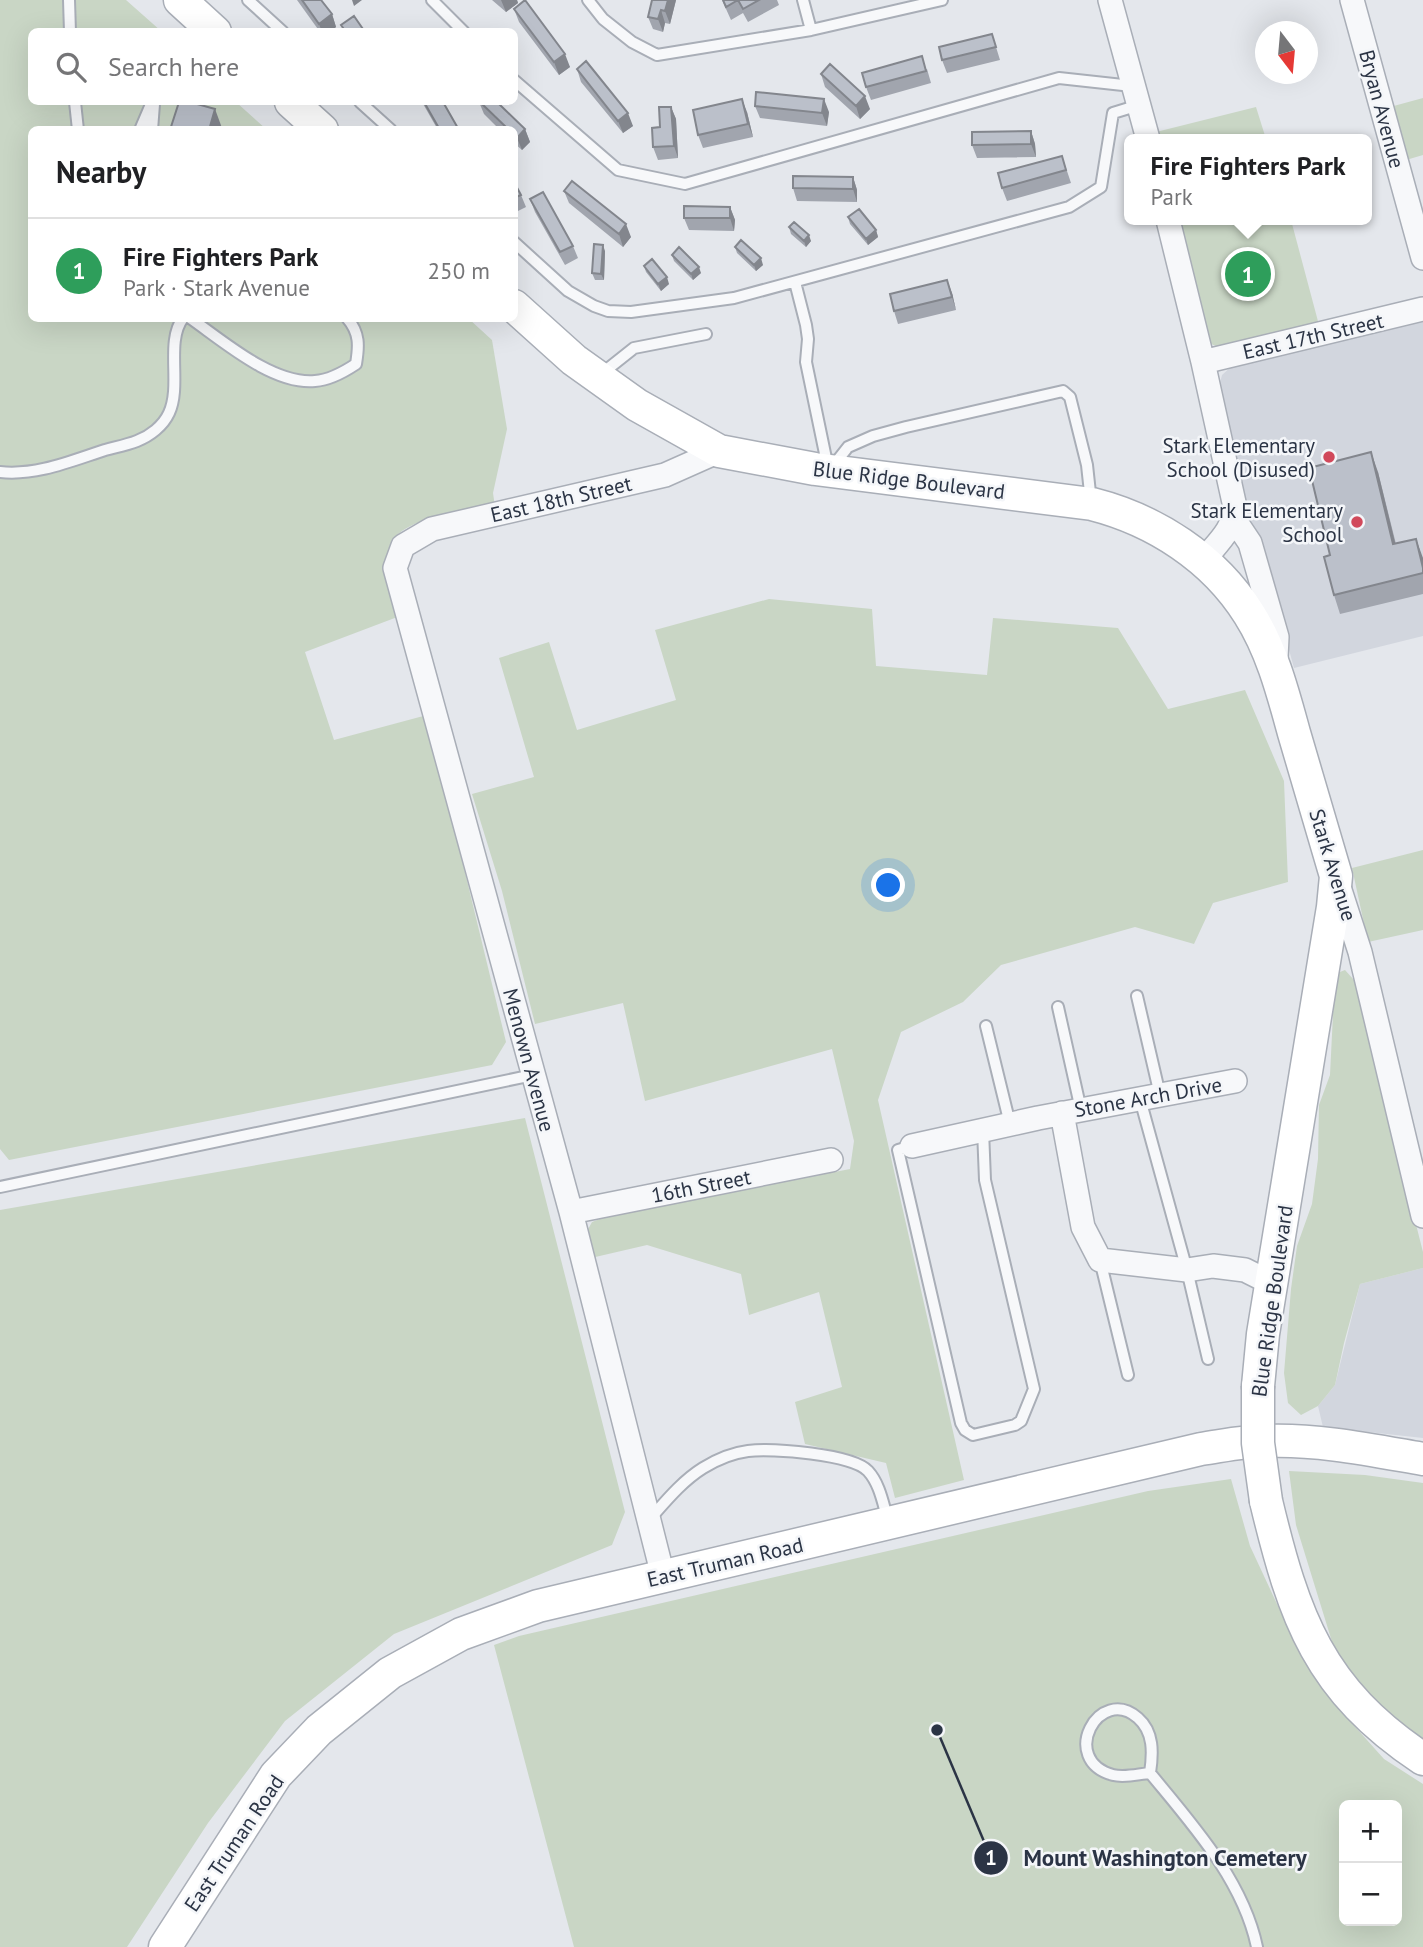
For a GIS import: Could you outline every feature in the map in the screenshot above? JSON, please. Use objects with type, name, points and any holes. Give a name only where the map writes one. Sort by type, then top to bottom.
[{"type":"main road","points":[[180,0],[211,28]]},
{"type":"main road","points":[[294,105],[318,126]]},
{"type":"main road","name":"Blue Ridge Boulevard","points":[[518,310],[574,360],[637,405],[719,451],[829,471],[1092,504],[1116,510],[1156,527],[1224,580],[1250,615],[1276,671]]},
{"type":"main road","name":"Stark Avenue","points":[[1276,671],[1336,876]]},
{"type":"main road","name":"Blue Ridge Boulevard","points":[[1336,876],[1272,1283],[1258,1386],[1258,1443],[1266,1501],[1282,1565],[1309,1637],[1332,1675],[1360,1709],[1392,1739],[1423,1759]]},
{"type":"main road","name":"East Truman Road","points":[[164,1947],[276,1775],[319,1730],[390,1673],[461,1634],[538,1606],[1201,1449],[1255,1442],[1322,1443],[1423,1458]]},
{"type":"street","points":[[1110,0],[1146,134]]},
{"type":"street","name":"Bryan Avenue","points":[[1352,0],[1423,258]]},
{"type":"street","name":"Stark Avenue","points":[[1169,225],[1235,507],[1234,519],[1250,543],[1277,637],[1276,671]]},
{"type":"street","name":"East 17th Street","points":[[1203,362],[1423,309]]},
{"type":"street","name":"East 18th Street","points":[[403,546],[432,529],[665,475],[719,451]]},
{"type":"street","points":[[1203,561],[1234,519]]},
{"type":"street","name":"Menown Avenue","points":[[403,546],[395,568],[571,1212],[663,1576]]},
{"type":"street","name":"Stark Avenue","points":[[1336,876],[1360,951],[1423,1216]]},
{"type":"street","name":"Stone Arch Drive","points":[[912,1146],[1010,1124],[1235,1081]]},
{"type":"street","name":"Stone Arch Drive","points":[[1071,1112],[1083,1227],[1100,1260]]},
{"type":"street","name":"16th Street","points":[[571,1212],[831,1160]]},
{"type":"street","points":[[1100,1260],[1187,1270],[1213,1266],[1245,1269],[1272,1283]]},
{"type":"lane","points":[[69,0],[70,28]]},
{"type":"lane","points":[[248,0],[279,28]]},
{"type":"lane","points":[[432,0],[460,28]]},
{"type":"lane","points":[[588,0],[603,19],[632,42],[657,55],[811,30],[942,0]]},
{"type":"lane","points":[[803,0],[811,30]]},
{"type":"lane","points":[[518,83],[618,170],[685,184],[1059,78],[1135,96]]},
{"type":"lane","points":[[518,246],[568,291],[608,311],[631,312],[734,298],[1069,207],[1101,187],[1113,113],[1135,96]]},
{"type":"lane","points":[[75,105],[78,126]]},
{"type":"lane","points":[[141,126],[152,105]]},
{"type":"lane","points":[[152,126],[153,105]]},
{"type":"lane","points":[[363,105],[387,126]]},
{"type":"lane","points":[[794,282],[807,332],[806,362],[829,471]]},
{"type":"lane","points":[[0,472],[17,474],[57,466],[137,441],[158,429],[169,413],[174,392],[176,328],[180,322]]},
{"type":"lane","points":[[196,322],[259,365],[287,378],[316,381],[340,374],[356,364],[360,345],[350,322]]},
{"type":"lane","points":[[598,377],[634,348],[706,334]]},
{"type":"lane","points":[[829,471],[848,447],[873,436],[1063,391],[1070,397],[1087,466],[1092,504]]},
{"type":"lane","points":[[1137,996],[1150,1097],[1208,1359]]},
{"type":"lane","points":[[1058,1007],[1071,1112]]},
{"type":"lane","points":[[986,1026],[1010,1124]]},
{"type":"lane","points":[[0,1187],[533,1075]]},
{"type":"lane","points":[[912,1146],[898,1150],[961,1423],[965,1430],[973,1435],[1016,1425],[1021,1421],[1034,1389],[985,1180],[983,1130]]},
{"type":"lane","points":[[1100,1260],[1128,1375]]},
{"type":"lane","points":[[649,1520],[690,1477],[704,1467],[734,1454],[751,1451],[810,1453],[856,1462],[874,1480],[889,1523]]},
{"type":"lane","points":[[1150,1773],[1122,1776],[1103,1771],[1089,1755],[1085,1741],[1090,1726],[1102,1714],[1115,1709],[1130,1711],[1144,1722],[1152,1740],[1150,1773],[1214,1852],[1253,1926],[1257,1947]]},
{"type":"shaded area","name":"Stark Elementary School (Disused)","points":[[1423,319],[1423,636],[1294,668],[1262,551],[1250,523],[1218,391],[1222,375],[1232,366]]},
{"type":"shaded area","points":[[1423,1268],[1423,1438],[1323,1427],[1318,1406],[1335,1385],[1360,1284]]},
{"type":"green space","points":[[0,0],[126,0],[158,28],[28,28],[28,105],[239,105],[263,126],[28,126],[28,322],[472,322],[492,340],[507,429],[493,493],[495,507],[431,518],[401,532],[391,543],[388,556],[400,616],[305,652],[334,740],[427,715],[506,1042],[492,1065],[9,1160],[0,1149]]},
{"type":"green space","points":[[1423,98],[1423,155],[1406,160],[1390,107]]},
{"type":"green space","points":[[1256,107],[1264,134],[1157,134]]},
{"type":"green space","points":[[1179,225],[1292,225],[1319,325],[1221,348],[1211,344],[1205,331]]},
{"type":"green space","points":[[769,599],[872,609],[876,666],[987,675],[993,618],[1118,628],[1168,709],[1245,690],[1284,781],[1288,882],[1213,903],[1194,944],[1135,927],[1001,965],[963,1002],[901,1032],[878,1100],[964,1480],[895,1498],[886,1463],[805,1444],[795,1402],[842,1387],[819,1292],[749,1315],[741,1274],[647,1245],[591,1258],[586,1233],[592,1222],[605,1217],[850,1169],[854,1141],[832,1049],[645,1101],[623,1003],[535,1024],[502,891],[472,794],[534,777],[499,658],[549,642],[577,730],[676,700],[655,630]]},
{"type":"green space","points":[[1423,850],[1423,930],[1368,942],[1352,868]]},
{"type":"green space","points":[[1345,970],[1354,980],[1423,1252],[1423,1268],[1360,1284],[1335,1385],[1318,1406],[1301,1415],[1288,1403],[1284,1373],[1291,1289],[1297,1246],[1312,1204],[1318,1159],[1319,1105],[1330,1075],[1335,974]]},
{"type":"green space","points":[[525,1118],[625,1512],[612,1545],[394,1634],[285,1721],[208,1823],[127,1947],[0,1947],[0,1210]]},
{"type":"green space","points":[[1289,1471],[1365,1475],[1423,1483],[1423,1748],[1360,1687],[1333,1645],[1296,1525]]},
{"type":"green space","points":[[1231,1479],[1250,1546],[1291,1634],[1332,1701],[1384,1759],[1423,1784],[1423,1947],[574,1947],[494,1645],[519,1636],[1148,1491]]},
{"type":"building","points":[[302,0],[321,0],[332,14],[319,24]]},
{"type":"building","points":[[525,0],[565,54],[554,62],[514,9]]},
{"type":"building","points":[[652,0],[668,0],[665,11],[661,10],[658,19],[648,17]]},
{"type":"building","points":[[723,0],[738,0],[726,7]]},
{"type":"building","points":[[738,0],[759,0],[743,9]]},
{"type":"building","points":[[354,16],[362,28],[343,28],[341,25]]},
{"type":"building","points":[[992,34],[996,47],[942,60],[939,47]]},
{"type":"building","points":[[922,56],[926,71],[866,87],[862,73]]},
{"type":"building","points":[[586,61],[628,113],[618,121],[577,69]]},
{"type":"building","points":[[830,64],[865,96],[856,106],[821,74]]},
{"type":"building","points":[[756,92],[824,99],[822,113],[755,106]]},
{"type":"building","points":[[742,99],[748,124],[698,135],[693,110]]},
{"type":"building","points":[[178,105],[201,105],[215,109],[210,126],[171,126]]},
{"type":"building","points":[[426,105],[445,105],[457,126],[438,126]]},
{"type":"building","points":[[483,105],[500,105],[525,129],[518,137],[518,126],[505,126]]},
{"type":"building","points":[[659,107],[671,107],[674,146],[653,147],[652,128],[660,127]]},
{"type":"building","points":[[1031,131],[1031,144],[972,145],[972,132]]},
{"type":"building","points":[[1062,156],[1066,170],[1002,188],[998,173]]},
{"type":"building","points":[[793,176],[853,177],[853,189],[793,188]]},
{"type":"building","points":[[572,181],[626,224],[619,234],[564,191]]},
{"type":"building","points":[[543,192],[573,246],[560,252],[530,199]]},
{"type":"building","points":[[684,206],[730,207],[730,218],[684,218]]},
{"type":"building","points":[[859,209],[876,230],[866,239],[848,217]]},
{"type":"building","points":[[794,222],[809,235],[804,241],[789,227]]},
{"type":"building","points":[[741,240],[761,258],[754,265],[735,247]]},
{"type":"building","points":[[594,244],[603,245],[601,274],[592,273]]},
{"type":"building","points":[[679,247],[699,267],[691,274],[672,255]]},
{"type":"building","points":[[652,259],[667,277],[658,284],[644,266]]},
{"type":"building","points":[[947,280],[952,297],[894,311],[890,294]]},
{"type":"building","name":"Stark Elementary School","points":[[1371,452],[1393,544],[1416,539],[1423,573],[1334,595],[1324,557],[1330,555],[1309,468]]},
{"type":"place","name":"Fire Fighters Park","points":[[1248,274]]},
{"type":"place","name":"Stark Elementary School (Disused)","points":[[1329,457]]},
{"type":"place","name":"Stark Elementary School","points":[[1357,522]]},
{"type":"place","name":"Mount Washington Cemetery","points":[[937,1730]]}]
